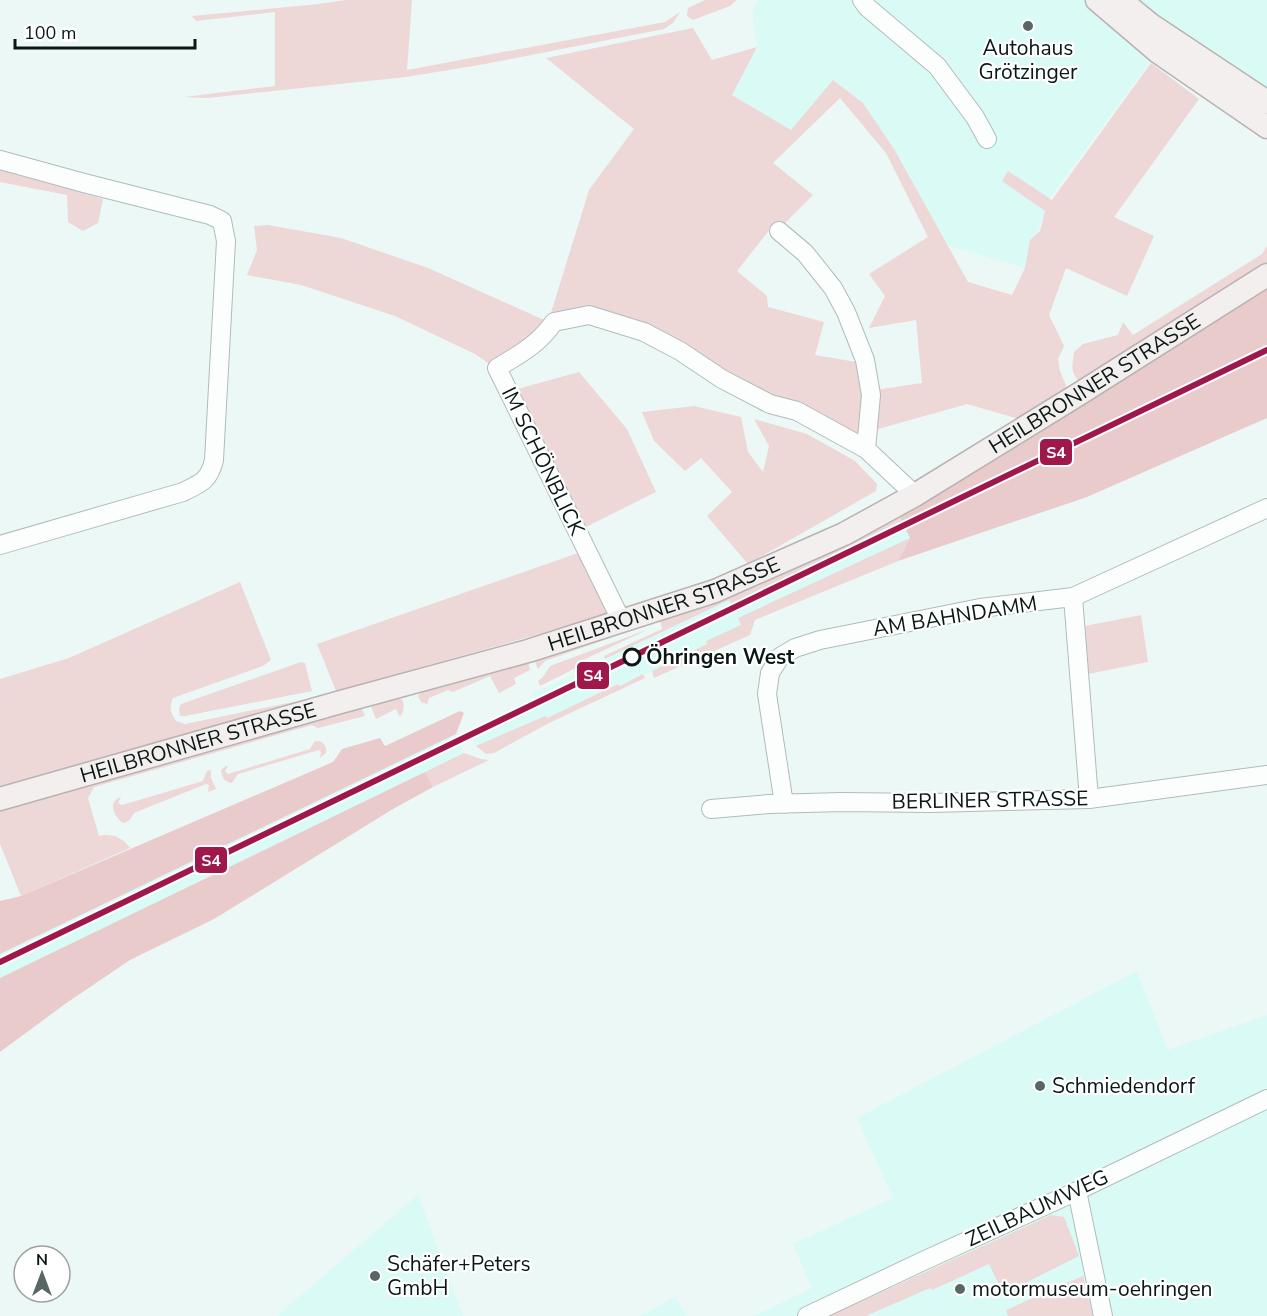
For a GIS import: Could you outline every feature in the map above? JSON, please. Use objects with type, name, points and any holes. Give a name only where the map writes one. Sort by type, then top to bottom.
[{"type":"main road","points":[[1097,0],[1158,51],[1267,128]]},
{"type":"main road","points":[[1120,0],[1151,25],[1267,102]]},
{"type":"main road","name":"HEILBRONNER STRASSE","points":[[0,799],[528,651],[716,591],[844,534],[915,495],[1267,275]]},
{"type":"street","points":[[862,0],[867,7],[937,66],[975,117],[987,139]]},
{"type":"street","points":[[0,160],[210,214],[222,221],[226,241],[214,460],[211,472],[205,481],[183,492],[0,545]]},
{"type":"street","points":[[779,231],[805,252],[833,288],[846,312],[865,360],[871,395],[866,449],[915,495]]},
{"type":"street","name":"IM SCHÖNBLICK","points":[[622,622],[497,368],[527,350],[546,333],[554,322],[589,315],[644,332],[680,351],[722,379],[770,404],[797,411],[866,449]]},
{"type":"street","name":"AM BAHNDAMM","points":[[784,804],[767,694],[770,673],[780,657],[795,648],[820,640],[980,608],[1073,597],[1267,508]]},
{"type":"street","points":[[1073,597],[1089,799]]},
{"type":"street","name":"BERLINER STRASSE","points":[[711,809],[842,802],[930,803],[1089,799],[1267,775]]},
{"type":"street","name":"ZEILBAUMWEG","points":[[807,1316],[1077,1191],[1267,1098]]},
{"type":"street","points":[[1077,1191],[1103,1316]]},
{"type":"shaded area","points":[[346,0],[412,0],[407,70],[665,22],[680,12],[673,23],[664,29],[485,64],[406,77],[207,98],[184,97],[275,86],[275,12],[196,21],[192,16]]},
{"type":"shaded area","points":[[705,0],[737,0],[730,6],[693,20],[687,16],[688,8]]},
{"type":"shaded area","points":[[759,0],[1267,0],[1267,90],[1176,27],[1049,199],[1025,268],[946,245],[894,150],[863,103],[834,80],[791,130],[732,95],[757,47],[752,10]]},
{"type":"shaded area","points":[[693,28],[712,60],[757,47],[732,95],[791,130],[833,80],[863,103],[894,149],[968,282],[1012,295],[1025,268],[1030,240],[1040,231],[1045,211],[1002,181],[1008,171],[1052,200],[1151,63],[1199,99],[1114,217],[1154,236],[1127,296],[1066,268],[1049,315],[1064,346],[1058,359],[1069,393],[1022,420],[967,404],[871,431],[875,390],[922,383],[916,320],[869,328],[885,296],[869,274],[928,237],[886,153],[840,98],[773,163],[813,195],[780,228],[774,224],[737,271],[767,296],[768,307],[824,322],[815,355],[862,363],[866,392],[858,440],[645,329],[550,316],[589,190],[634,129],[546,58]]},
{"type":"shaded area","points":[[0,168],[103,199],[98,223],[83,231],[68,222],[67,195],[0,182]]},
{"type":"shaded area","points":[[268,225],[341,238],[428,268],[544,320],[546,326],[492,366],[475,354],[395,316],[301,285],[247,275],[257,250],[254,226]]},
{"type":"shaded area","points":[[1267,246],[1267,263],[1081,384],[1077,380],[1073,370],[1074,352],[1083,344],[1118,335],[1123,322],[1133,335],[1262,254]]},
{"type":"shaded area","points":[[1267,287],[1267,418],[1087,497],[898,561],[910,538],[897,512]]},
{"type":"shaded area","points":[[579,372],[627,429],[656,492],[580,530],[514,390]]},
{"type":"shaded area","points":[[694,406],[741,417],[748,452],[763,472],[769,446],[754,419],[807,434],[855,461],[877,484],[876,491],[748,564],[707,516],[732,492],[701,458],[685,471],[654,441],[642,412]]},
{"type":"shaded area","points":[[1005,469],[910,538],[738,618],[741,625],[706,641],[707,644],[652,671],[620,686],[617,684],[547,718],[544,716],[476,746],[468,731],[536,700],[533,693],[587,668],[586,664],[604,656],[606,659],[729,600],[733,605]]},
{"type":"shaded area","points":[[897,512],[901,521],[732,605],[729,600],[605,659],[604,656],[662,629],[660,620],[545,661],[538,669],[533,657]]},
{"type":"shaded area","points":[[910,538],[898,561],[755,620],[750,635],[654,678],[652,671],[707,644],[706,641],[741,625],[738,618]]},
{"type":"shaded area","points":[[584,551],[614,613],[336,691],[317,644]]},
{"type":"shaded area","points":[[240,582],[271,660],[263,666],[173,698],[171,712],[174,718],[185,724],[313,698],[140,752],[129,750],[98,759],[90,767],[0,794],[0,679],[69,658]]},
{"type":"shaded area","points":[[1141,615],[1148,662],[1088,674],[1085,626]]},
{"type":"shaded area","points":[[649,629],[581,661],[582,665],[540,686],[538,681],[550,666]]},
{"type":"shaded area","points":[[528,661],[530,670],[514,678],[516,684],[499,693],[490,676],[453,692],[448,690],[429,698],[427,704],[421,702],[418,696],[423,689]]},
{"type":"shaded area","points":[[301,662],[305,663],[312,691],[180,716],[181,704]]},
{"type":"shaded area","points":[[643,674],[645,678],[549,723],[494,753],[486,754],[476,746],[545,716],[547,718]]},
{"type":"shaded area","points":[[392,699],[402,699],[404,708],[400,717],[396,709],[376,719],[371,706]]},
{"type":"shaded area","points":[[362,709],[365,716],[318,728],[312,725],[94,787],[88,798],[99,836],[116,837],[130,848],[21,896],[0,844],[0,804],[262,729]]},
{"type":"shaded area","points":[[460,711],[464,713],[456,734],[0,954],[0,901],[21,896],[333,762],[342,749],[380,738],[385,746]]},
{"type":"shaded area","points":[[456,734],[464,753],[0,978],[0,954]]},
{"type":"shaded area","points":[[315,741],[324,744],[326,748],[326,753],[320,758],[319,750],[238,774],[232,783],[225,780],[222,775],[221,770],[226,766],[228,766],[225,771],[228,774],[310,749]]},
{"type":"shaded area","points":[[464,753],[489,760],[433,787],[425,772]]},
{"type":"shaded area","points":[[211,770],[211,778],[216,789],[208,792],[209,785],[206,784],[134,813],[130,820],[123,823],[113,809],[114,802],[121,797],[118,803],[122,805],[203,781],[207,771]]},
{"type":"shaded area","points":[[425,772],[433,787],[393,809],[214,919],[130,960],[0,1052],[0,978]]},
{"type":"shaded area","points":[[1137,971],[1168,1050],[1267,1015],[1267,1316],[754,1316],[812,1288],[793,1244],[893,1198],[857,1118]]},
{"type":"shaded area","points":[[418,1195],[463,1316],[277,1316]]},
{"type":"shaded area","points":[[1051,1215],[1064,1217],[1079,1256],[1007,1292],[998,1283],[989,1264],[866,1316],[829,1316]]},
{"type":"shaded area","points":[[1083,1276],[1093,1316],[1008,1316],[1006,1310]]},
{"type":"shaded area","points":[[675,1297],[687,1316],[640,1316]]},
{"type":"transit line","name":"S4","points":[[0,962],[1267,350]]},
{"type":"place","name":"Autohaus Grötzinger","points":[[1028,26]]},
{"type":"place","name":"Öhringen West","points":[[632,657]]},
{"type":"place","name":"Schmiedendorf","points":[[1040,1086]]},
{"type":"place","name":"Schäfer+Peters GmbH","points":[[375,1276]]},
{"type":"place","name":"motormuseum-oehringen","points":[[960,1289]]}]
